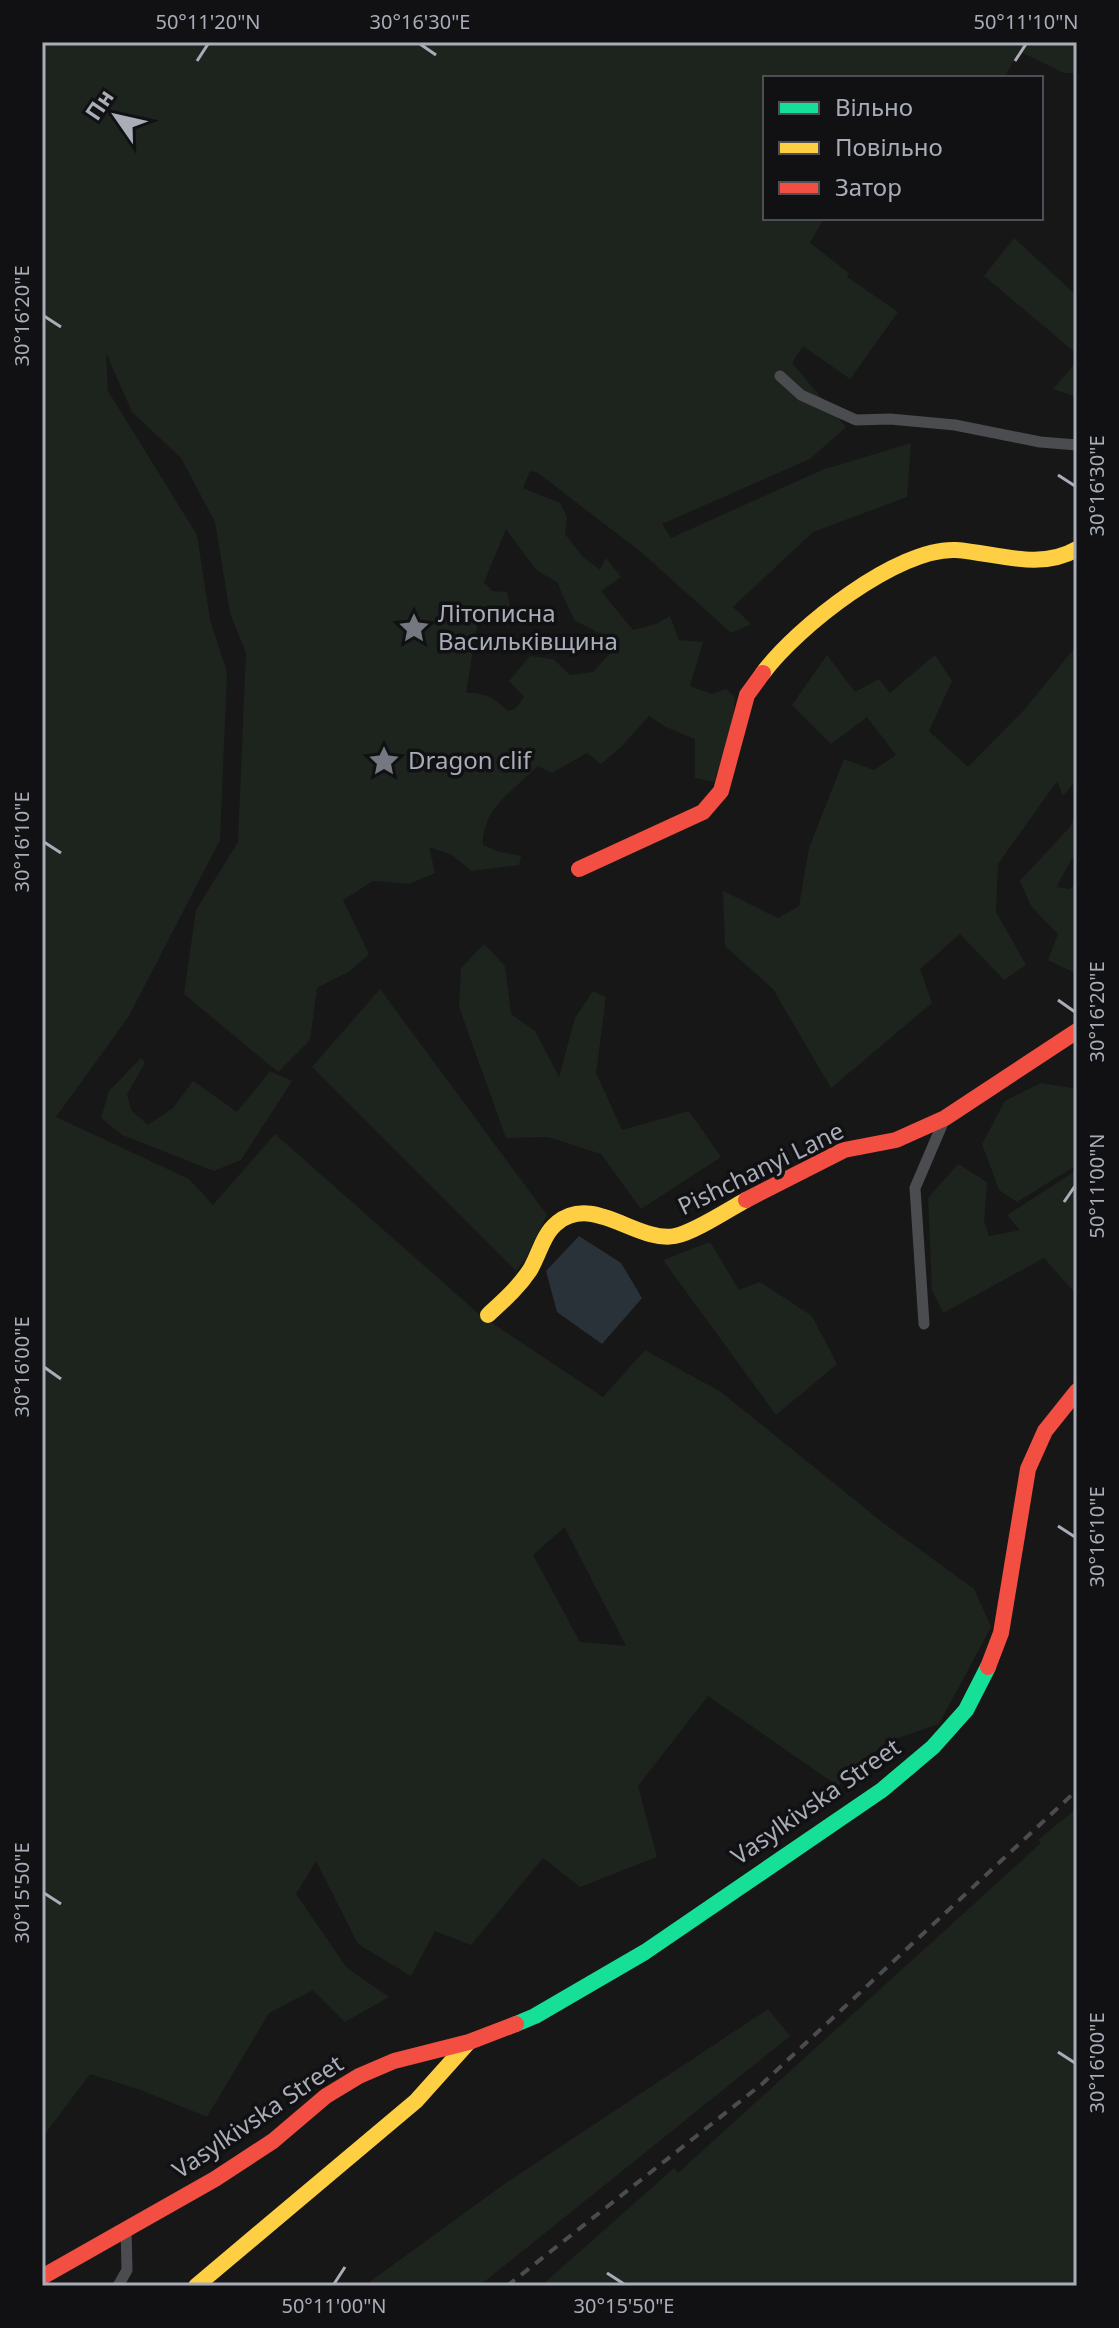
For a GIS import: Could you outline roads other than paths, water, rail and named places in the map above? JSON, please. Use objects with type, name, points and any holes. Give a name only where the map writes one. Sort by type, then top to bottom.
[{"type":"street","points":[[780,376],[801,395],[856,420],[890,419],[955,425],[1040,442],[1077,445]]},
{"type":"street","points":[[579,869],[703,812],[721,791],[747,695],[776,655],[848,594],[917,556],[953,550],[1041,561],[1063,557],[1077,549]]},
{"type":"street","name":"Pishchanyi Lane","points":[[488,1315],[525,1279],[548,1229],[571,1215],[607,1218],[636,1232],[663,1238],[677,1236],[844,1150],[896,1140],[945,1118],[1077,1031]]},
{"type":"street","points":[[924,1324],[915,1188],[945,1118]]},
{"type":"street","name":"Vasylkivska Street","points":[[42,2277],[215,2179],[273,2141],[326,2096],[359,2076],[394,2061],[469,2042],[535,2016],[645,1952],[882,1790],[940,1741],[966,1710],[987,1670],[1001,1633],[1028,1469],[1045,1431],[1077,1391]]},
{"type":"street","name":"Vasylkivska Street","points":[[196,2286],[416,2101],[469,2042]]},
{"type":"street","points":[[118,2286],[127,2270],[126,2229]]},
{"type":"railway","points":[[507,2286],[762,2084],[1077,1790]]},
{"type":"place","name":"Літописна Васильківщина","points":[[414,628]]},
{"type":"place","name":"Dragon clif","points":[[384,761]]}]
